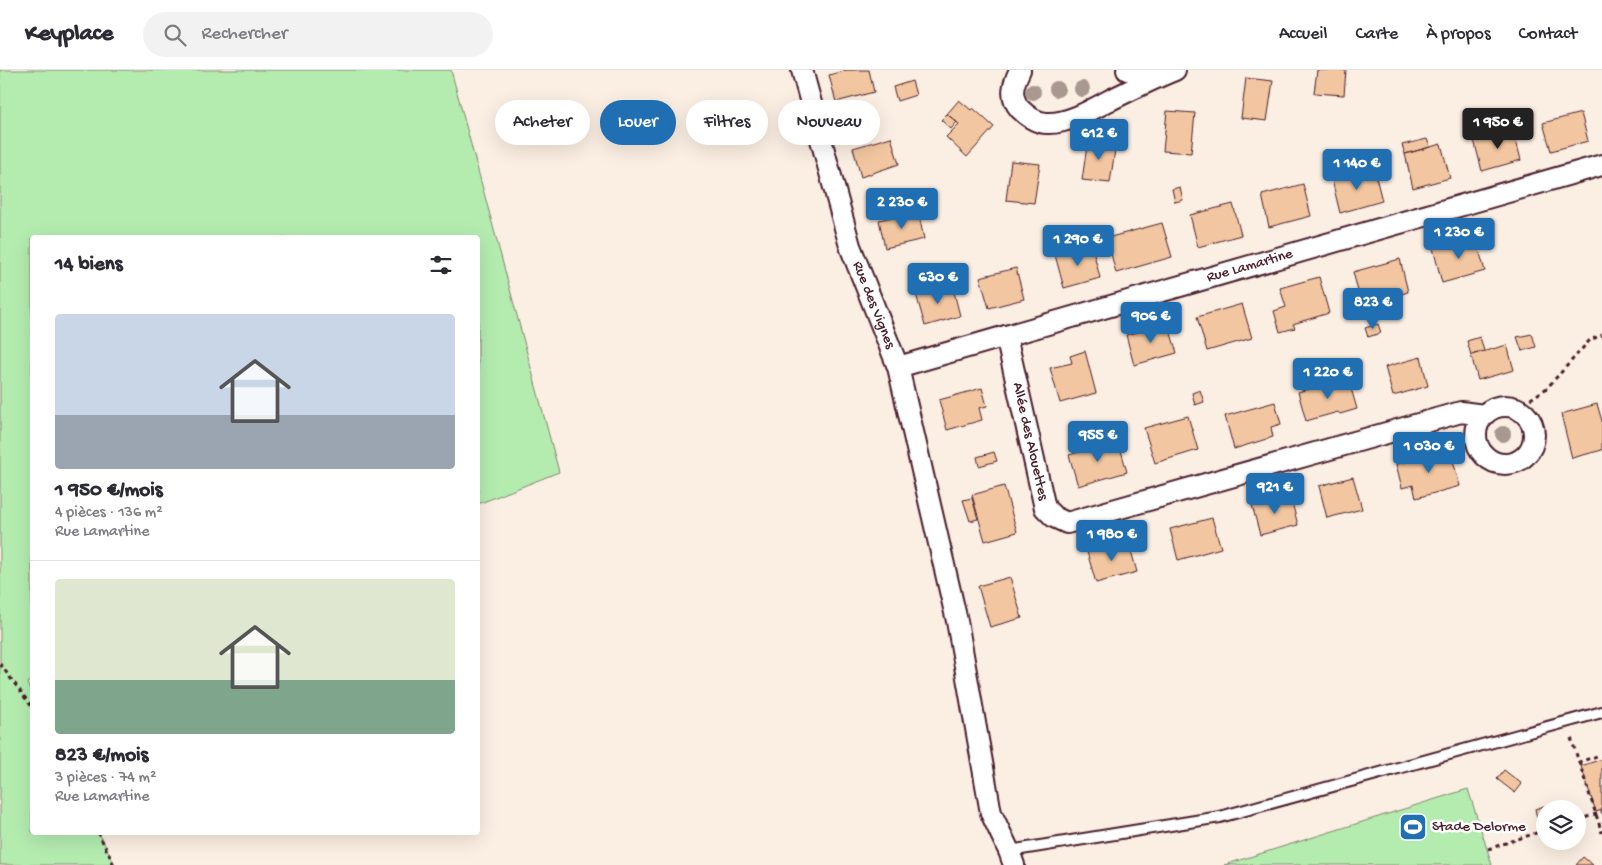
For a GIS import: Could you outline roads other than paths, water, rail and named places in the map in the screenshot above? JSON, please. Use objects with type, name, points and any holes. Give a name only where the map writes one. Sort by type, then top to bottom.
[{"type":"street","name":"Rue des Vignes","points":[[802,70],[850,246],[898,367],[957,621],[991,813],[1011,858]]},
{"type":"street","points":[[1020,70],[1014,81],[1012,93],[1017,104],[1026,114],[1047,124],[1074,119],[1167,73]]},
{"type":"street","points":[[1127,70],[1167,73]]},
{"type":"street","name":"Rue Lamartine","points":[[898,367],[1602,165]]},
{"type":"street","name":"Allée des Alouettes","points":[[1006,336],[1045,508],[1054,517],[1067,523],[1461,412],[1484,415],[1491,409],[1499,406],[1517,408],[1532,421],[1534,441],[1524,458],[1506,464],[1496,463],[1480,451],[1476,442],[1476,432],[1478,423],[1484,415]]},
{"type":"lane","points":[[1011,858],[1220,817],[1602,712]]},
{"type":"place","name":"Stade Delorme","points":[[1413,827]]}]
